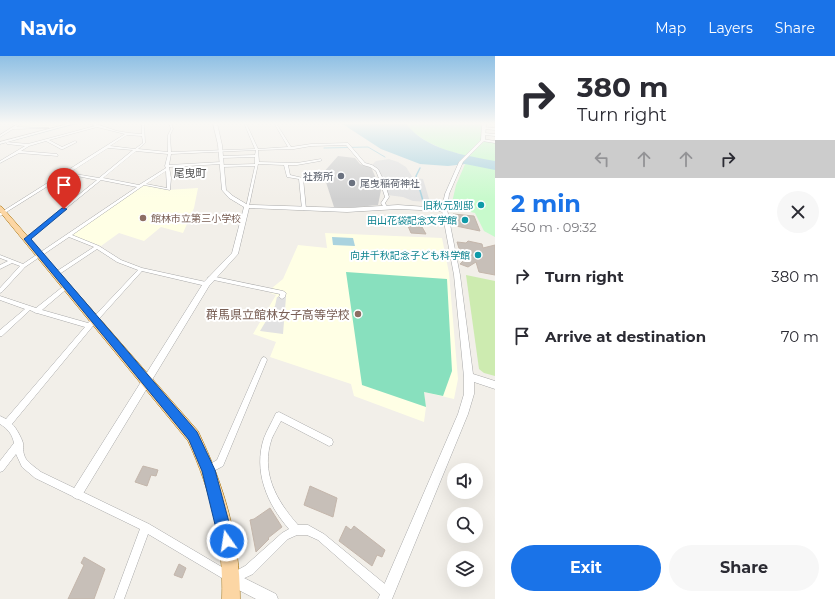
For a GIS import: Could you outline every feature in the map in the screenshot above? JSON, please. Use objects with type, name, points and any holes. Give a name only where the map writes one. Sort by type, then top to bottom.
[{"type":"main road","points":[[1,212],[27,239],[67,286],[92,323],[146,380],[193,436],[208,470],[227,541],[232,578],[231,599]]},
{"type":"street","points":[[0,162],[23,148]]},
{"type":"street","points":[[1,212],[106,148]]},
{"type":"street","points":[[112,148],[170,153],[279,148]]},
{"type":"street","points":[[66,173],[169,189],[167,168],[170,148]]},
{"type":"street","points":[[352,148],[364,164],[377,170],[386,191],[387,197],[383,203],[385,207]]},
{"type":"street","points":[[232,578],[249,570],[285,536],[296,530],[308,530],[321,537],[386,596],[463,414],[468,394],[469,377],[457,275],[444,210],[447,194],[459,167],[474,148]]},
{"type":"street","points":[[77,493],[209,281],[235,254],[257,164],[257,149]]},
{"type":"street","points":[[27,239],[135,150]]},
{"type":"street","points":[[220,151],[225,192],[247,206],[348,210],[385,207],[444,210]]},
{"type":"street","points":[[18,152],[57,155]]},
{"type":"street","points":[[221,157],[258,156]]},
{"type":"street","points":[[0,291],[23,266],[167,168],[221,164],[297,164],[320,160]]},
{"type":"street","points":[[286,164],[288,176],[301,178],[304,209]]},
{"type":"street","points":[[68,235],[97,247],[119,261],[141,269],[283,293],[282,297]]},
{"type":"street","points":[[56,274],[97,247]]},
{"type":"street","points":[[0,256],[23,266]]},
{"type":"street","points":[[0,267],[12,261]]},
{"type":"street","points":[[141,269],[4,421],[16,434],[22,458],[27,466],[38,475],[146,527],[232,578],[271,599]]},
{"type":"street","points":[[36,310],[67,286]]},
{"type":"street","points":[[0,298],[36,310],[92,323]]},
{"type":"street","points":[[0,334],[29,308]]},
{"type":"street","points":[[208,470],[220,463],[264,360]]},
{"type":"street","points":[[469,377],[495,385]]},
{"type":"street","points":[[296,530],[280,512],[268,486],[265,460],[269,437],[279,416],[329,442]]},
{"type":"street","points":[[0,468],[19,443]]},
{"type":"street","points":[[119,599],[146,527]]},
{"type":"shaded area","name":"尾曳稲荷神社","points":[[338,156],[355,158],[360,164],[371,167],[381,190],[378,205],[334,207],[323,173]]},
{"type":"shaded area","points":[[389,159],[406,167],[413,178],[423,179],[430,202],[413,201],[403,197],[387,195],[384,183],[372,165],[376,161]]},
{"type":"shaded area","name":"館林市立第三小学校","points":[[143,185],[167,190],[198,188],[194,208],[183,233],[161,227],[144,241],[119,233],[101,246],[71,235]]},
{"type":"shaded area","name":"群馬県立館林女子高等学校","points":[[325,233],[442,238],[449,273],[458,379],[454,399],[424,392],[426,407],[424,422],[354,396],[351,384],[270,357],[276,342],[253,334],[276,295],[270,293],[272,288],[283,279],[298,245],[327,248]]},
{"type":"shaded area","points":[[277,297],[286,297],[283,334],[260,331],[275,306]]},
{"type":"green space","points":[[441,148],[495,148],[495,237],[484,231],[475,213],[451,207],[456,185],[466,162],[460,154]]},
{"type":"green space","points":[[346,272],[447,279],[452,371],[443,396],[424,392],[426,407],[362,385]]},
{"type":"green space","points":[[466,275],[495,281],[495,376],[484,373],[479,369]]},
{"type":"water","points":[[380,148],[442,148],[459,154],[495,161],[495,170],[465,164],[448,166],[420,164]]},
{"type":"water","points":[[332,237],[353,238],[355,246],[333,245]]},
{"type":"building","name":"田山花袋記念文学館","points":[[453,214],[474,216],[480,231],[456,226]]},
{"type":"building","points":[[408,226],[422,227],[426,234],[411,233]]},
{"type":"building","name":"向井千秋記念子ども科学館","points":[[468,241],[482,244],[483,248],[495,245],[495,275],[479,272],[476,262],[468,267],[460,264],[463,261],[457,242],[466,243]]},
{"type":"building","points":[[143,466],[158,470],[156,476],[151,475],[147,486],[135,482]]},
{"type":"building","points":[[310,486],[337,498],[333,517],[304,505]]},
{"type":"building","points":[[270,508],[282,527],[268,538],[269,539],[256,552],[250,520],[254,519]]},
{"type":"building","points":[[346,526],[351,530],[354,526],[385,550],[382,557],[377,555],[372,566],[339,541]]},
{"type":"building","points":[[84,557],[105,569],[94,599],[68,599],[84,565],[81,563]]},
{"type":"building","points":[[179,564],[186,568],[182,578],[174,575]]},
{"type":"waterway","points":[[370,148],[385,157]]},
{"type":"waterway","points":[[420,168],[416,176],[423,201]]},
{"type":"place","name":"社務所","points":[[341,176]]},
{"type":"place","name":"尾曳稲荷神社","points":[[352,183]]},
{"type":"place","name":"旧秋元別邸","points":[[481,205]]},
{"type":"place","name":"館林市立第三小学校","points":[[143,218]]},
{"type":"place","name":"田山花袋記念文学館","points":[[465,220]]},
{"type":"place","name":"向井千秋記念子ども科学館","points":[[478,255]]},
{"type":"place","name":"群馬県立館林女子高等学校","points":[[358,314]]},
{"type":"district","name":"尾曳町","points":[[190,173]]},
{"type":"route","points":[[64,209],[27,239],[180,418],[193,436],[202,453],[208,470],[227,541]]}]
